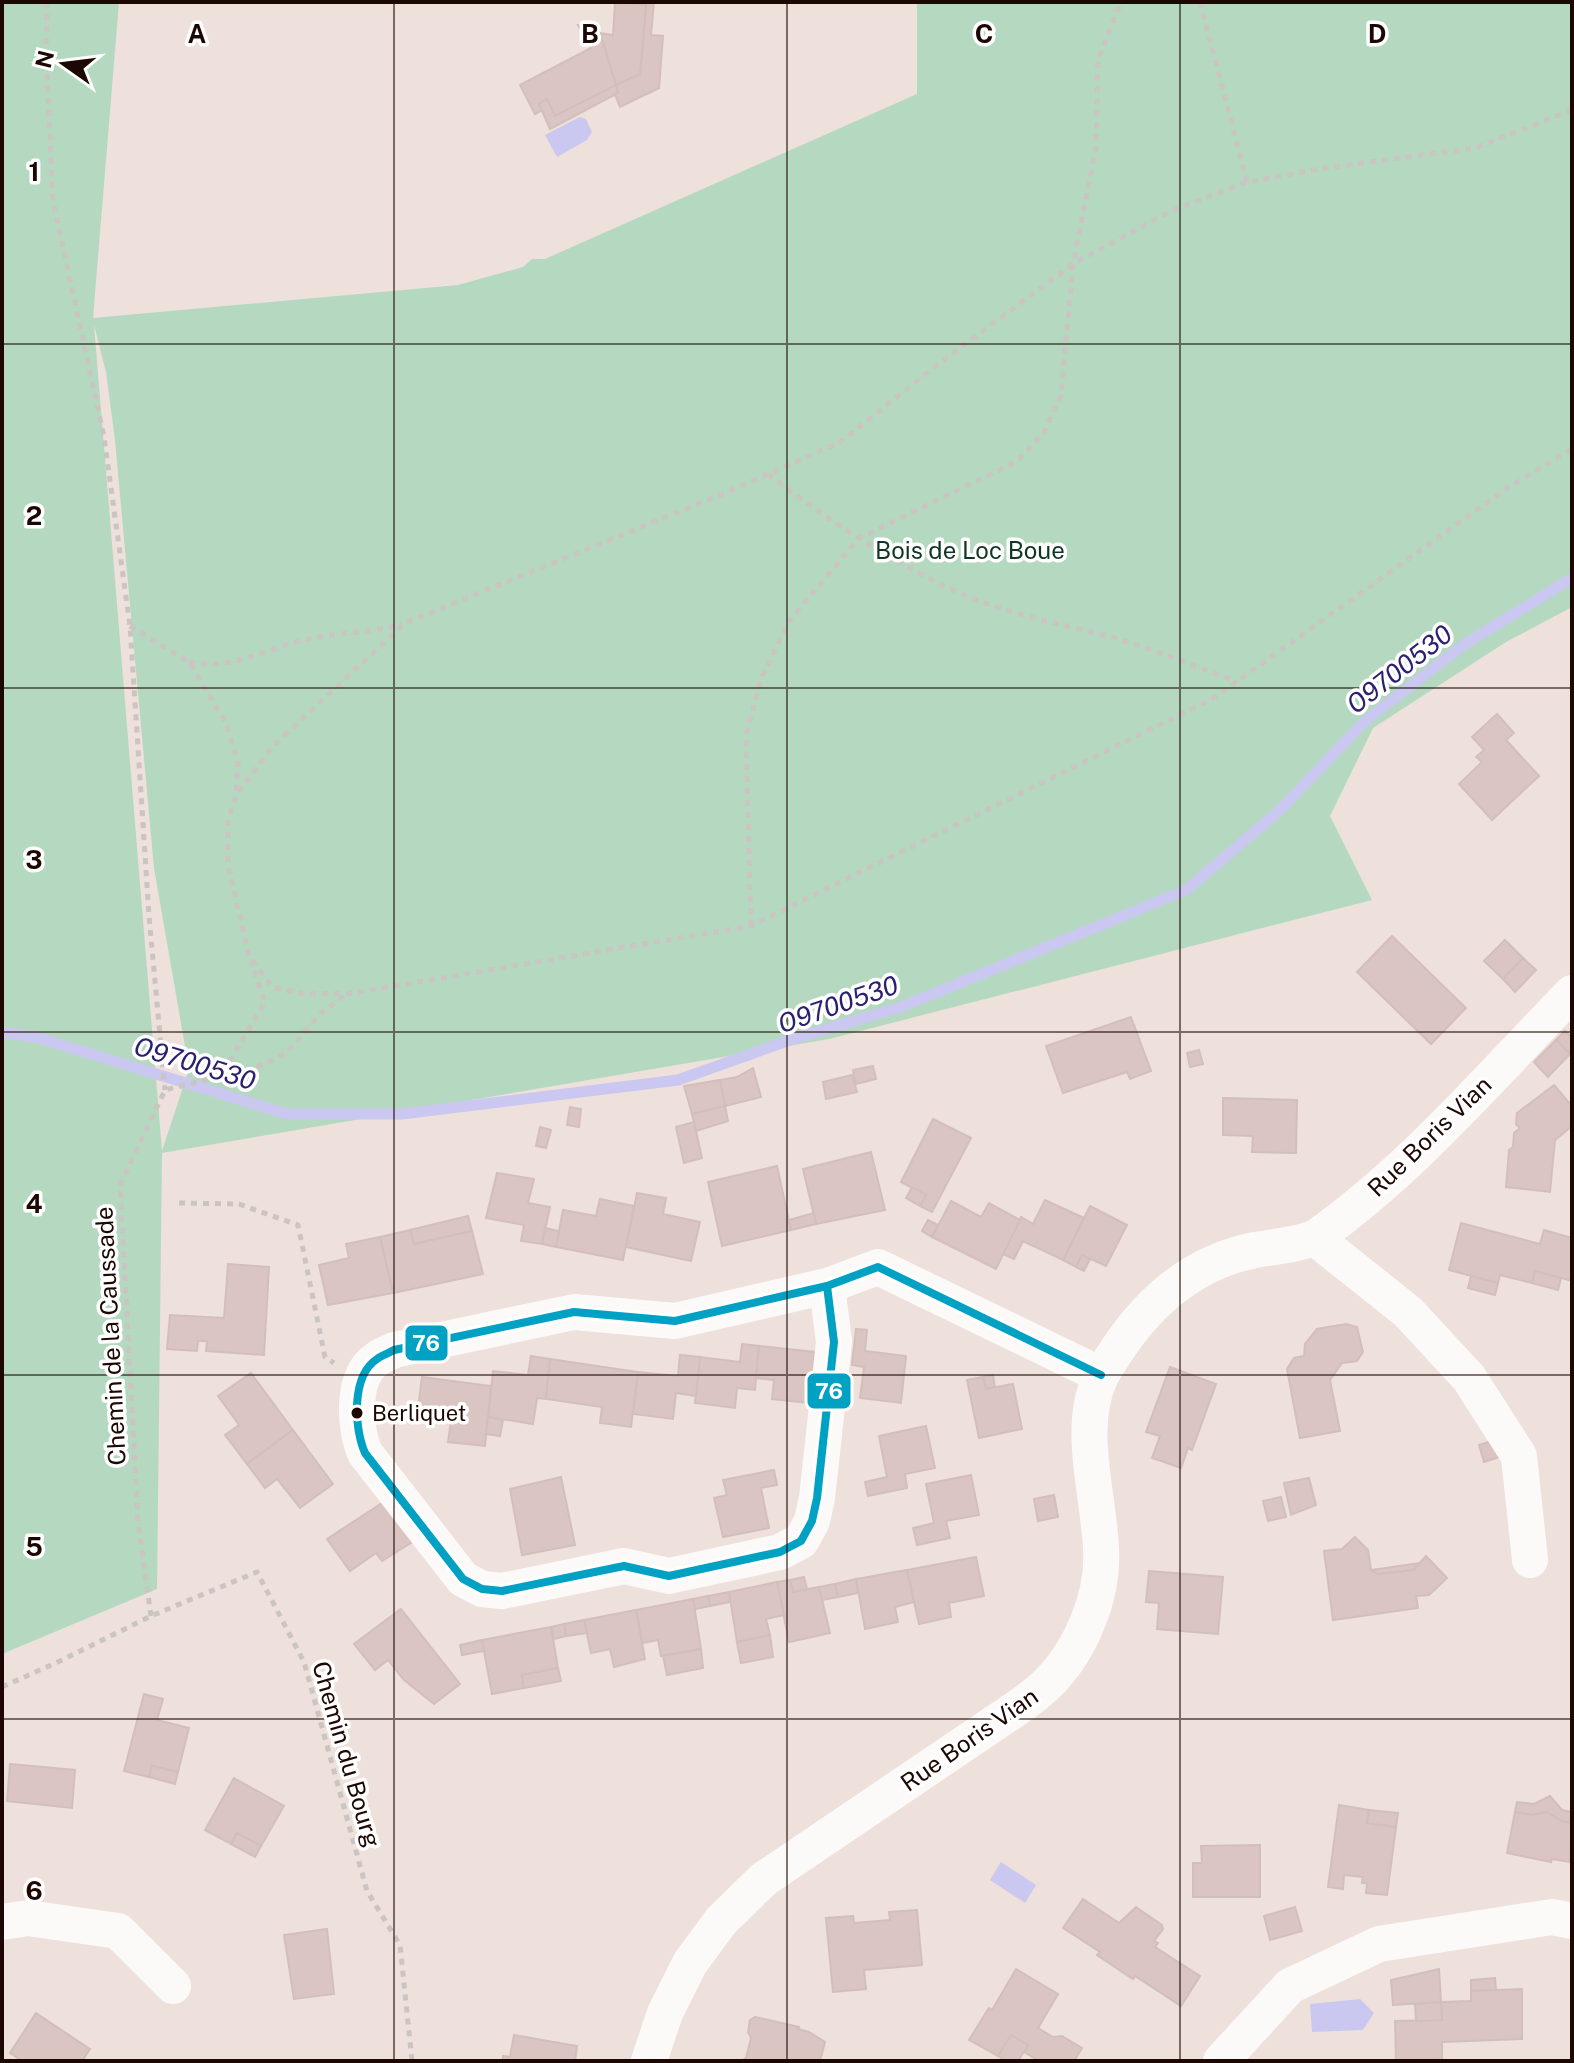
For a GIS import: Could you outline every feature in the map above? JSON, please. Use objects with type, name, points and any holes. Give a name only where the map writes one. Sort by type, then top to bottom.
[{"type":"street","name":"Rue Boris Vian","points":[[649,2061],[665,2013],[690,1963],[721,1921],[764,1879],[1017,1708],[1047,1684],[1069,1655],[1086,1623],[1099,1577],[1102,1552],[1091,1476],[1093,1398],[1101,1375],[1126,1337],[1151,1308],[1174,1286],[1204,1266],[1242,1253],[1315,1238],[1396,1175],[1572,993]]},
{"type":"street","points":[[1315,1238],[1408,1312],[1469,1378],[1519,1456],[1530,1560]]},
{"type":"street","points":[[827,1286],[834,1342],[812,1521],[801,1541],[780,1552],[669,1576],[624,1566],[502,1591],[482,1589],[463,1579],[365,1453],[358,1436],[356,1409],[361,1383],[374,1360],[394,1350],[574,1312],[675,1321],[827,1286],[878,1267],[1101,1375]]},
{"type":"street","points":[[1221,2061],[1290,1986],[1379,1944],[1552,1917],[1572,1921]]},
{"type":"street","points":[[2,1922],[28,1918],[118,1931],[173,1986]]},
{"type":"path","points":[[47,2],[46,52],[53,201],[104,437],[130,626],[149,916],[165,1090],[266,1064],[287,1052],[322,1012],[348,993]]},
{"type":"path","points":[[751,926],[746,735],[761,679],[789,621],[859,538],[1016,462],[1043,434],[1061,396],[1073,264],[1096,147],[1098,60],[1121,2]]},
{"type":"path","points":[[1201,2],[1247,182]]},
{"type":"path","points":[[130,626],[189,662],[210,666],[294,642],[405,623],[839,443],[937,365],[1073,264],[1171,211],[1247,182],[1475,148],[1572,110]]},
{"type":"path","points":[[249,956],[272,987],[304,994],[348,993],[751,926],[1214,698],[1506,489],[1572,449]]},
{"type":"path","points":[[768,474],[859,538],[902,564],[966,595],[1052,624],[1107,636],[1237,681]]},
{"type":"path","points":[[236,795],[273,746],[405,623]]},
{"type":"path","points":[[189,662],[226,723],[238,764],[236,795],[228,820],[228,864],[249,956],[265,1002],[221,1076]]},
{"type":"path","name":"Chemin de la Caussade","points":[[151,1616],[138,1522],[120,1185],[165,1090]]},
{"type":"path","points":[[179,1203],[239,1204],[298,1225],[325,1357],[361,1383]]},
{"type":"path","name":"Chemin du Bourg","points":[[151,1616],[257,1572],[304,1662],[367,1891],[400,1945],[412,2061]]},
{"type":"path","points":[[2,1687],[151,1616]]},
{"type":"green space","name":"Bois de Loc Boue","points":[[2,2],[119,2],[93,318],[458,285],[523,267],[532,259],[545,259],[917,94],[917,2],[1572,2],[1572,607],[1506,642],[1373,728],[1330,816],[1372,900],[829,1039],[162,1153],[157,1589],[2,1654]],"holes":[[[94,325],[106,372],[115,440],[154,868],[189,1069],[162,1151]]]},
{"type":"water","points":[[580,117],[586,119],[592,132],[587,140],[557,157],[545,135]]},
{"type":"water","points":[[1001,1862],[1036,1885],[1025,1903],[990,1880]]},
{"type":"water","points":[[1360,1999],[1374,2013],[1363,2030],[1312,2032],[1310,2004]]},
{"type":"building","points":[[615,2],[654,2],[651,35],[663,36],[659,88],[620,107],[615,95],[618,93],[616,85],[640,74],[646,5]]},
{"type":"building","points":[[615,2],[646,5],[640,74],[616,85],[600,33],[613,35]]},
{"type":"building","points":[[578,25],[595,26],[594,32],[600,33],[616,85],[555,116],[547,99],[539,104],[542,110],[535,114],[520,85],[591,48]]},
{"type":"building","points":[[616,85],[618,93],[550,129],[539,104],[547,99],[555,116]]},
{"type":"building","points":[[1497,714],[1514,733],[1506,740],[1539,776],[1492,820],[1459,784],[1482,762],[1476,757],[1484,750],[1472,737]]},
{"type":"building","points":[[1392,936],[1466,1008],[1431,1044],[1357,972]]},
{"type":"building","points":[[1505,940],[1523,958],[1503,979],[1484,961]]},
{"type":"building","points":[[1523,958],[1536,970],[1515,992],[1503,979]]},
{"type":"building","points":[[1131,1017],[1151,1071],[1130,1079],[1127,1072],[1063,1093],[1046,1046]]},
{"type":"building","points":[[1565,1031],[1572,1038],[1570,1054],[1556,1040]]},
{"type":"building","points":[[1556,1040],[1570,1054],[1548,1077],[1534,1062]]},
{"type":"building","points":[[1199,1050],[1203,1064],[1190,1067],[1187,1053]]},
{"type":"building","points":[[873,1066],[876,1079],[856,1084],[853,1070]]},
{"type":"building","points":[[753,1068],[761,1097],[725,1106],[720,1080],[737,1077]]},
{"type":"building","points":[[852,1075],[857,1092],[826,1099],[823,1082]]},
{"type":"building","points":[[720,1080],[725,1106],[692,1114],[684,1086]]},
{"type":"building","points":[[1554,1085],[1572,1106],[1572,1126],[1555,1140],[1550,1192],[1506,1187],[1509,1150],[1513,1147],[1514,1133],[1520,1128],[1516,1124],[1517,1113]]},
{"type":"building","points":[[1223,1098],[1297,1100],[1296,1153],[1252,1152],[1253,1136],[1223,1135]]},
{"type":"building","points":[[725,1106],[728,1121],[696,1131],[692,1114]]},
{"type":"building","points":[[570,1107],[581,1109],[579,1127],[567,1125]]},
{"type":"building","points":[[933,1119],[971,1138],[932,1212],[920,1206],[926,1195],[901,1182]]},
{"type":"building","points":[[694,1122],[702,1158],[684,1163],[676,1127]]},
{"type":"building","points":[[540,1127],[551,1130],[546,1148],[536,1146]]},
{"type":"building","points":[[871,1152],[885,1210],[816,1224],[803,1169]]},
{"type":"building","points":[[777,1166],[791,1230],[722,1246],[708,1182]]},
{"type":"building","points":[[497,1173],[534,1179],[528,1203],[550,1207],[542,1244],[521,1241],[524,1225],[486,1218]]},
{"type":"building","points":[[912,1187],[926,1195],[920,1206],[906,1198]]},
{"type":"building","points":[[637,1193],[666,1198],[663,1214],[700,1222],[691,1261],[626,1247]]},
{"type":"building","points":[[600,1199],[634,1206],[623,1260],[556,1247],[563,1210],[596,1216]]},
{"type":"building","points":[[1045,1200],[1084,1218],[1063,1260],[1023,1241],[1014,1259],[1003,1254],[1021,1217],[1033,1224]]},
{"type":"building","points":[[951,1201],[981,1217],[989,1203],[1020,1220],[996,1269],[932,1237]]},
{"type":"building","points":[[1090,1206],[1127,1225],[1106,1266],[1082,1255],[1076,1267],[1063,1260]]},
{"type":"building","points":[[814,1213],[816,1224],[791,1230],[789,1220]]},
{"type":"building","points":[[468,1216],[472,1231],[414,1244],[410,1230]]},
{"type":"building","points":[[928,1220],[938,1225],[932,1237],[922,1231]]},
{"type":"building","points":[[1461,1223],[1540,1244],[1544,1230],[1572,1238],[1572,1281],[1535,1271],[1532,1283],[1500,1275],[1498,1283],[1449,1270]]},
{"type":"building","points":[[545,1228],[559,1231],[556,1247],[542,1244]]},
{"type":"building","points":[[410,1230],[414,1244],[472,1231],[483,1274],[393,1293],[380,1237]]},
{"type":"building","points":[[380,1237],[393,1293],[328,1305],[319,1265],[349,1258],[346,1244]]},
{"type":"building","points":[[1082,1255],[1090,1259],[1084,1271],[1076,1267]]},
{"type":"building","points":[[228,1264],[269,1267],[264,1355],[206,1351],[207,1341],[198,1341],[197,1351],[167,1349],[170,1315],[224,1318]]},
{"type":"building","points":[[1535,1271],[1561,1278],[1558,1290],[1532,1283]]},
{"type":"building","points":[[1471,1276],[1498,1283],[1495,1295],[1468,1288]]},
{"type":"building","points":[[1346,1324],[1357,1327],[1363,1352],[1357,1361],[1342,1363],[1330,1380],[1340,1431],[1300,1438],[1287,1369],[1294,1358],[1304,1356],[1305,1344],[1317,1329]]},
{"type":"building","points":[[856,1329],[867,1330],[865,1351],[906,1356],[901,1403],[860,1398],[864,1367],[852,1365]]},
{"type":"building","points":[[742,1344],[759,1346],[755,1390],[737,1388],[735,1408],[695,1403],[700,1357],[740,1362]]},
{"type":"building","points":[[759,1346],[815,1352],[809,1403],[772,1399],[774,1380],[756,1378]]},
{"type":"building","points":[[680,1355],[700,1357],[696,1396],[676,1393],[673,1419],[633,1414],[638,1372],[678,1376]]},
{"type":"building","points":[[531,1356],[550,1359],[546,1399],[537,1398],[533,1424],[488,1417],[493,1371],[528,1375]]},
{"type":"building","points":[[550,1359],[638,1372],[631,1427],[600,1423],[602,1407],[546,1399]]},
{"type":"building","points":[[1170,1367],[1216,1384],[1192,1450],[1188,1448],[1181,1468],[1152,1458],[1160,1436],[1146,1432]]},
{"type":"building","points":[[251,1373],[293,1430],[247,1464],[225,1435],[239,1425],[218,1396]]},
{"type":"building","points":[[993,1375],[995,1387],[986,1389],[983,1377]]},
{"type":"building","points":[[422,1377],[491,1386],[485,1446],[448,1442],[451,1421],[417,1417]]},
{"type":"building","points":[[983,1377],[986,1389],[1013,1384],[1022,1429],[979,1438],[967,1380]]},
{"type":"building","points":[[488,1417],[503,1420],[500,1436],[486,1434]]},
{"type":"building","points":[[926,1426],[935,1468],[905,1474],[907,1488],[868,1496],[865,1482],[887,1477],[879,1436]]},
{"type":"building","points":[[293,1430],[333,1484],[300,1508],[277,1479],[265,1488],[247,1464]]},
{"type":"building","points":[[1498,1439],[1502,1456],[1484,1462],[1479,1445]]},
{"type":"building","points":[[774,1470],[777,1485],[761,1488],[769,1528],[723,1537],[714,1498],[727,1495],[723,1480]]},
{"type":"building","points":[[971,1475],[979,1515],[946,1521],[950,1538],[917,1545],[913,1528],[934,1523],[926,1484]]},
{"type":"building","points":[[561,1477],[575,1545],[522,1555],[510,1489]]},
{"type":"building","points":[[1309,1478],[1316,1505],[1291,1515],[1284,1483]]},
{"type":"building","points":[[1054,1495],[1058,1517],[1038,1521],[1034,1499]]},
{"type":"building","points":[[1281,1497],[1286,1517],[1268,1521],[1263,1501]]},
{"type":"building","points":[[385,1501],[414,1541],[382,1561],[376,1553],[350,1571],[327,1539]]},
{"type":"building","points":[[1355,1537],[1368,1550],[1371,1570],[1378,1574],[1413,1570],[1426,1556],[1447,1578],[1429,1595],[1416,1596],[1418,1608],[1333,1620],[1324,1551],[1342,1549]]},
{"type":"building","points":[[976,1557],[984,1596],[949,1603],[951,1617],[919,1624],[907,1570]]},
{"type":"building","points":[[1419,1563],[1413,1570],[1378,1574],[1371,1570]]},
{"type":"building","points":[[907,1570],[914,1602],[895,1607],[898,1622],[865,1629],[856,1579]]},
{"type":"building","points":[[1149,1571],[1223,1577],[1218,1634],[1157,1629],[1159,1603],[1146,1602]]},
{"type":"building","points":[[804,1577],[807,1589],[793,1592],[790,1580]]},
{"type":"building","points":[[856,1579],[858,1593],[838,1597],[835,1584]]},
{"type":"building","points":[[790,1580],[793,1592],[819,1587],[830,1633],[789,1642],[777,1582]]},
{"type":"building","points":[[777,1582],[784,1615],[766,1619],[770,1635],[737,1642],[729,1592]]},
{"type":"building","points":[[835,1584],[838,1597],[822,1600],[819,1587]]},
{"type":"building","points":[[729,1592],[730,1602],[710,1606],[708,1596]]},
{"type":"building","points":[[708,1596],[710,1606],[695,1609],[693,1599]]},
{"type":"building","points":[[693,1599],[701,1649],[661,1656],[658,1640],[642,1643],[636,1610]]},
{"type":"building","points":[[401,1609],[460,1684],[434,1704],[404,1680],[388,1660],[375,1670],[354,1644]]},
{"type":"building","points":[[636,1610],[645,1659],[614,1667],[610,1649],[591,1653],[584,1620]]},
{"type":"building","points":[[584,1620],[587,1633],[566,1636],[564,1624]]},
{"type":"building","points":[[564,1624],[566,1636],[554,1639],[551,1627]]},
{"type":"building","points":[[551,1627],[558,1668],[522,1675],[524,1688],[492,1694],[482,1640]]},
{"type":"building","points":[[770,1635],[773,1657],[741,1663],[737,1642]]},
{"type":"building","points":[[482,1640],[484,1651],[462,1655],[460,1645]]},
{"type":"building","points":[[701,1649],[703,1668],[667,1675],[663,1656]]},
{"type":"building","points":[[558,1668],[561,1681],[524,1688],[522,1675]]},
{"type":"building","points":[[144,1694],[163,1699],[157,1720],[189,1728],[178,1772],[152,1766],[149,1777],[124,1771]]},
{"type":"building","points":[[10,1764],[75,1770],[72,1808],[7,1801]]},
{"type":"building","points":[[152,1766],[178,1772],[175,1784],[149,1777]]},
{"type":"building","points":[[234,1778],[284,1806],[261,1846],[237,1833],[231,1844],[205,1830]]},
{"type":"building","points":[[1550,1796],[1562,1810],[1572,1812],[1572,1823],[1561,1821],[1547,1812],[1532,1815],[1515,1812],[1517,1802],[1534,1804]]},
{"type":"building","points":[[1339,1805],[1369,1810],[1367,1823],[1396,1827],[1387,1895],[1366,1893],[1367,1883],[1362,1883],[1363,1877],[1344,1875],[1343,1889],[1328,1887]]},
{"type":"building","points":[[1369,1810],[1398,1813],[1396,1827],[1367,1823]]},
{"type":"building","points":[[1515,1812],[1532,1815],[1547,1812],[1561,1821],[1572,1823],[1570,1862],[1552,1859],[1551,1862],[1507,1853]]},
{"type":"building","points":[[237,1833],[261,1846],[255,1857],[231,1844]]},
{"type":"building","points":[[1260,1845],[1260,1897],[1193,1897],[1193,1863],[1202,1863],[1201,1846]]},
{"type":"building","points":[[1083,1899],[1119,1923],[1136,1907],[1162,1925],[1163,1929],[1154,1941],[1158,1943],[1155,1947],[1200,1976],[1181,2006],[1135,1976],[1133,1979],[1063,1928]]},
{"type":"building","points":[[1295,1907],[1302,1931],[1270,1940],[1264,1916]]},
{"type":"building","points":[[917,1910],[922,1965],[864,1970],[866,1989],[833,1992],[826,1918],[853,1916],[854,1923],[890,1920],[889,1912]]},
{"type":"building","points":[[327,1929],[334,1994],[294,1999],[284,1935]]},
{"type":"building","points":[[1016,1969],[1058,1994],[1038,2028],[1053,2037],[1062,2036],[1082,2048],[1074,2061],[1039,2061],[1024,2052],[1028,2045],[1011,2035],[998,2056],[969,2040],[989,2008],[992,2010]]},
{"type":"building","points":[[1439,1969],[1441,2002],[1393,2005],[1391,1980]]},
{"type":"building","points":[[1495,1978],[1496,1990],[1471,1991],[1471,1980]]},
{"type":"building","points":[[1522,1989],[1522,2039],[1442,2042],[1442,2059],[1396,2061],[1395,2021],[1442,2020],[1441,2002],[1471,2001],[1471,1991]]},
{"type":"building","points":[[1441,2002],[1442,2020],[1416,2021],[1415,2004]]},
{"type":"building","points":[[36,2013],[90,2049],[82,2061],[22,2061],[10,2053]]},
{"type":"building","points":[[755,2017],[799,2027],[825,2042],[820,2061],[741,2061],[746,2058],[751,2038],[748,2032],[750,2020]]},
{"type":"building","points":[[514,2035],[577,2046],[575,2061],[503,2061],[503,2056],[510,2057]]},
{"type":"building","points":[[1011,2035],[1028,2045],[1018,2061],[1006,2061],[998,2056]]},
{"type":"waterway","name":"O9700530","points":[[2,1032],[39,1038],[287,1114],[402,1114],[678,1080],[790,1040],[901,1007],[1186,890],[1279,811],[1365,721],[1465,644],[1572,578]]},
{"type":"transit line","name":"76","points":[[827,1286],[675,1321],[574,1312],[394,1350],[377,1359],[363,1377],[357,1403],[361,1442],[365,1453],[463,1579],[482,1589],[502,1591],[624,1566],[669,1576],[780,1552],[801,1541],[812,1521],[834,1342],[827,1286],[878,1267],[1101,1375]]},
{"type":"place","name":"Berliquet","points":[[357,1413]]}]
